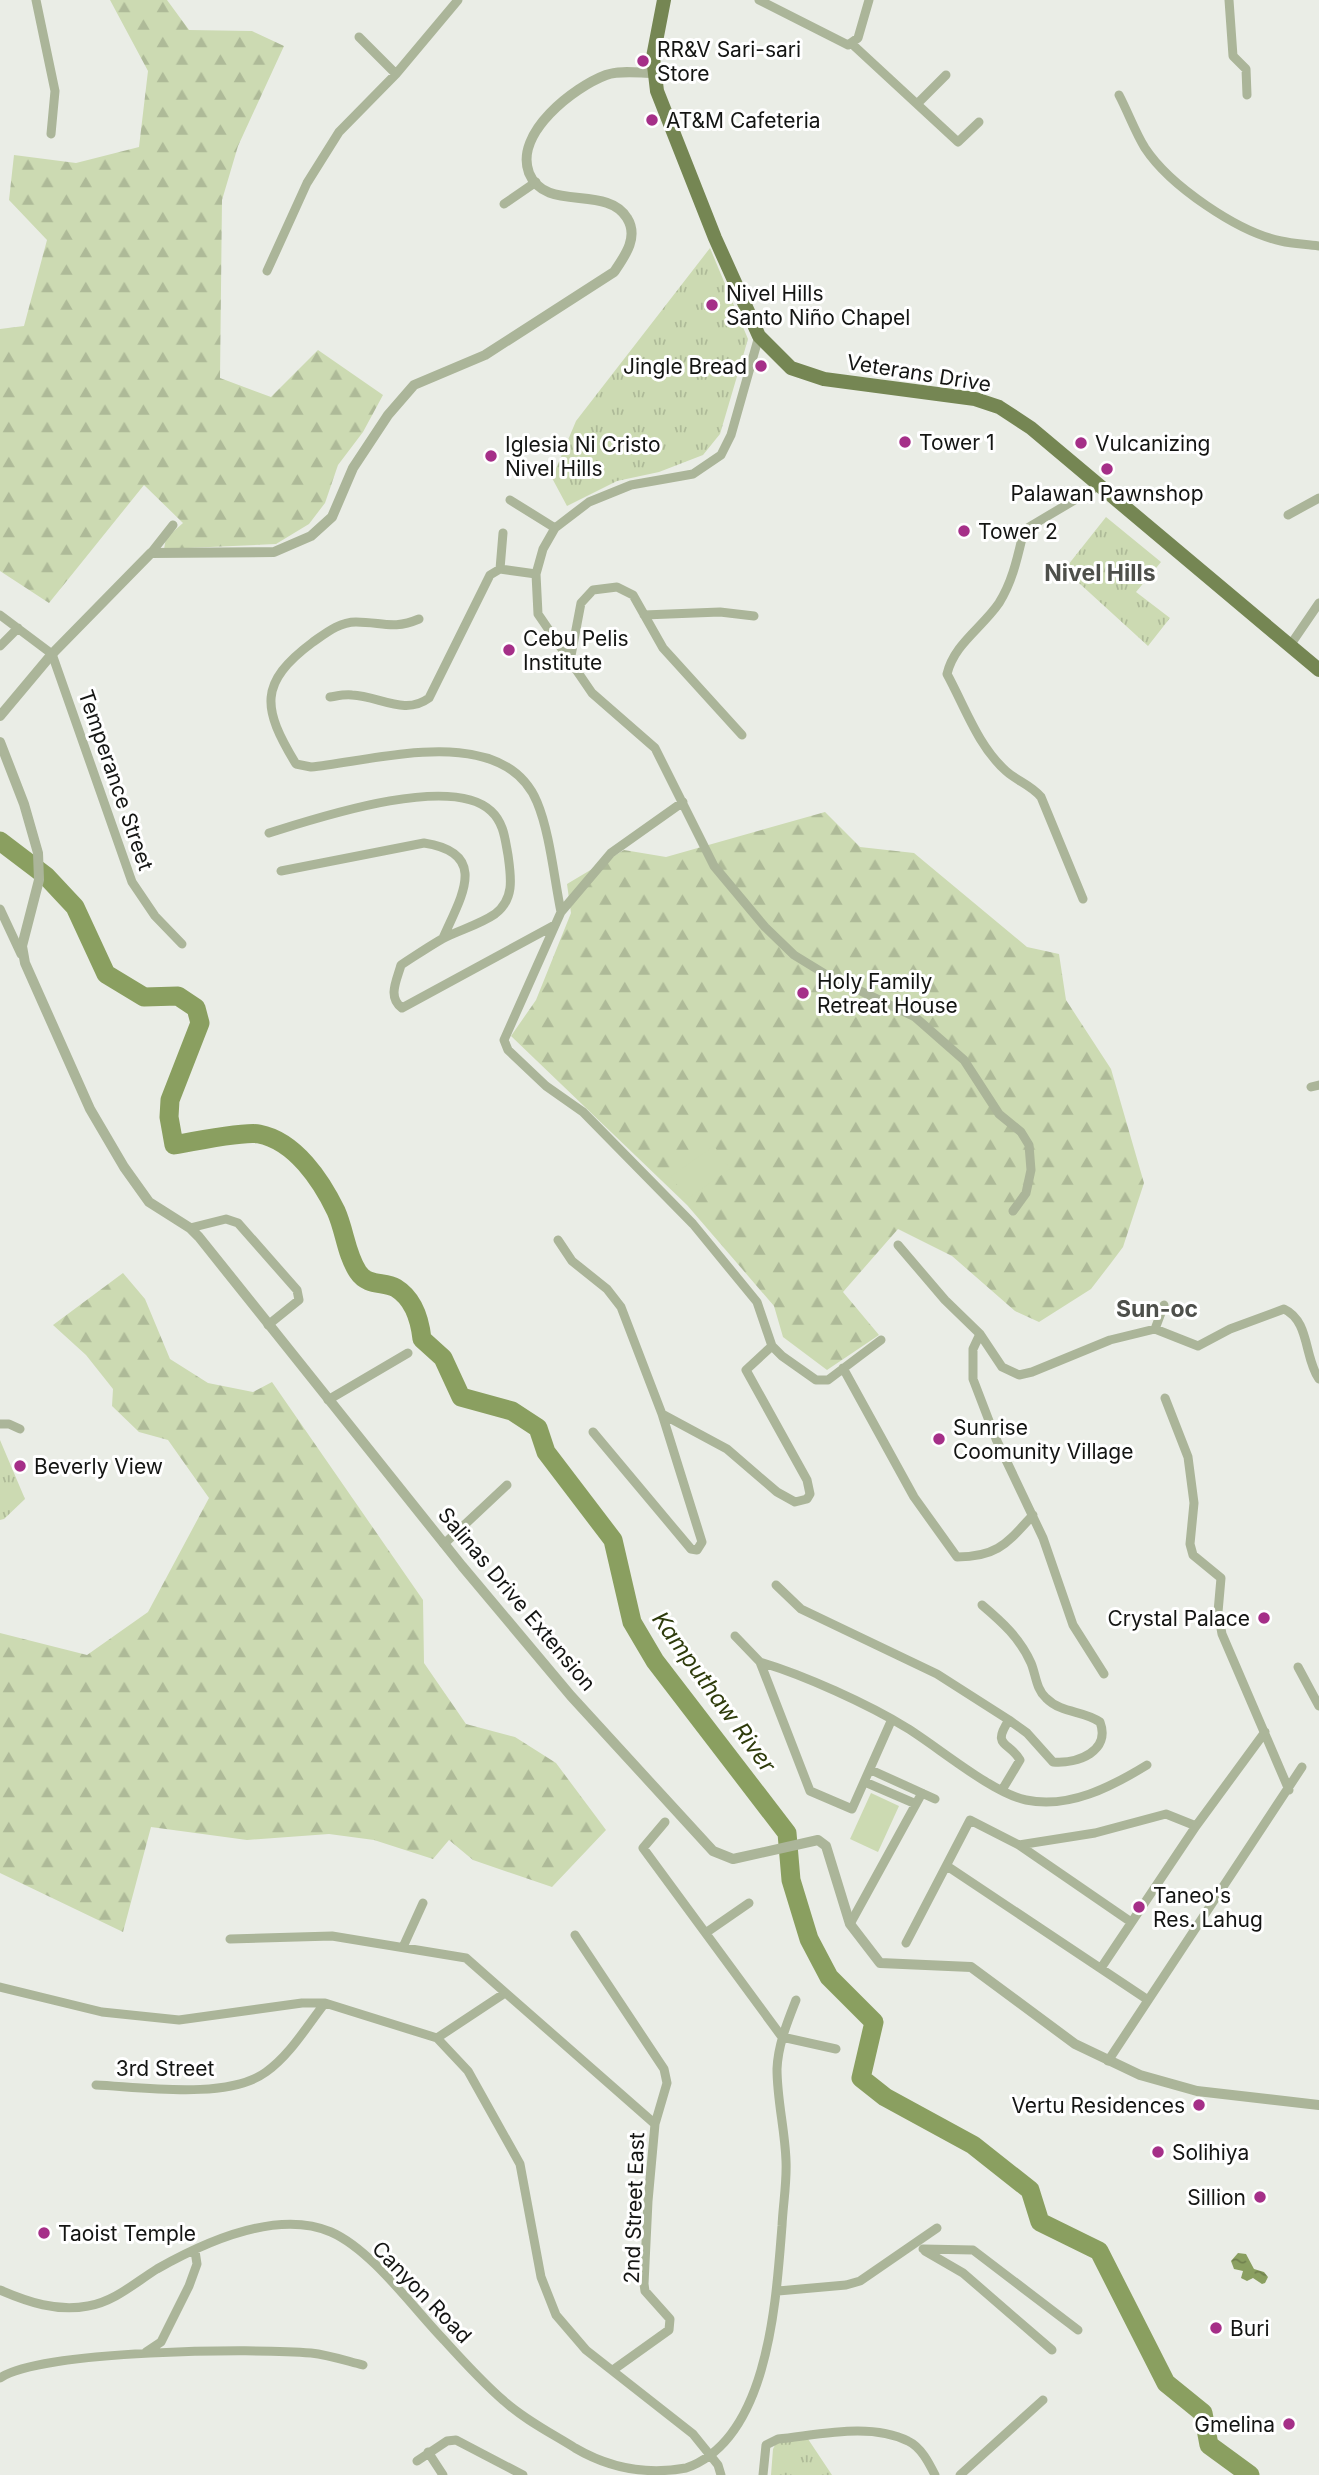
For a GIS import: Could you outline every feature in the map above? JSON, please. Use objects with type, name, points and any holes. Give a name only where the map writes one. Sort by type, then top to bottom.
[{"type":"main road","name":"Veterans Drive","points":[[664,0],[653,57],[664,114],[759,336],[781,361],[805,375],[975,399],[999,407],[1031,428],[1319,670]]},
{"type":"street","points":[[36,0],[55,91],[51,134]]},
{"type":"street","points":[[267,271],[320,161],[339,132],[396,75],[458,0]]},
{"type":"street","points":[[759,0],[848,46],[858,38],[869,0]]},
{"type":"street","points":[[1229,0],[1233,56],[1246,69],[1247,95]]},
{"type":"street","points":[[359,37],[396,75]]},
{"type":"street","points":[[852,44],[958,142],[979,122]]},
{"type":"street","points":[[151,553],[274,552],[311,536],[332,517],[353,468],[388,415],[414,386],[485,355],[614,272],[628,253],[631,239],[629,220],[620,208],[602,200],[565,197],[536,182],[528,164],[530,145],[541,122],[559,104],[589,83],[608,74],[654,73]]},
{"type":"street","points":[[918,103],[946,75]]},
{"type":"street","points":[[1119,95],[1146,149],[1178,183],[1219,213],[1258,233],[1280,241],[1319,246]]},
{"type":"street","points":[[504,204],[536,182]]},
{"type":"street","points":[[759,336],[731,435],[721,455],[693,474],[631,485],[589,502],[555,528],[542,549],[536,575],[538,614],[592,693],[655,748],[715,866],[765,927],[794,955],[825,974],[915,1017],[964,1060],[999,1114],[1021,1132],[1029,1145],[1031,1170],[1026,1193],[1013,1211]]},
{"type":"street","points":[[1083,899],[1041,797],[1031,785],[1007,772],[984,744],[947,674],[951,657],[997,606],[1010,584],[1024,530],[1100,485]]},
{"type":"street","points":[[1288,515],[1319,498]]},
{"type":"street","points":[[510,500],[555,528]]},
{"type":"street","points":[[0,716],[52,654],[151,553],[173,525]]},
{"type":"street","points":[[330,697],[353,695],[395,705],[421,704],[429,698],[463,634],[483,584],[500,569],[503,533]]},
{"type":"street","points":[[500,569],[536,575]]},
{"type":"street","points":[[570,661],[581,603],[593,590],[617,587],[633,595],[663,648],[742,735]]},
{"type":"street","points":[[1291,644],[1319,603]]},
{"type":"street","points":[[644,615],[720,612],[754,615]]},
{"type":"street","points":[[0,615],[52,654]]},
{"type":"street","points":[[419,619],[404,625],[383,626],[355,622],[333,627],[288,661],[271,690],[272,715],[283,743],[296,764],[311,767],[419,751],[479,757],[512,769],[522,778],[538,804],[561,912]]},
{"type":"street","points":[[0,646],[18,628]]},
{"type":"street","name":"Temperance Street","points":[[52,654],[132,882],[155,916],[182,944]]},
{"type":"street","points":[[0,742],[24,804],[38,853],[39,880],[21,954]]},
{"type":"street","points":[[269,833],[349,810],[419,797],[447,796],[489,808],[504,830],[512,879],[508,900],[496,913],[443,938],[401,965],[393,994],[396,1003],[402,1008],[554,926]]},
{"type":"street","points":[[683,802],[611,853],[561,912],[504,1040],[508,1050],[546,1086],[583,1112],[693,1224],[757,1301],[772,1346],[816,1380],[828,1380],[881,1340]]},
{"type":"street","points":[[281,872],[424,844],[441,846],[458,854],[465,866],[466,880],[443,938]]},
{"type":"street","points":[[0,909],[21,954]]},
{"type":"street","name":"Salinas Drive Extension","points":[[21,954],[90,1109],[124,1167],[149,1202],[190,1228],[444,1544],[571,1696],[713,1851],[733,1859],[807,1840],[818,1840],[826,1846],[850,1924],[869,1953],[880,1963],[971,1967],[1075,2044],[1140,2075],[1197,2091],[1319,2105]]},
{"type":"street","points":[[190,1228],[226,1219],[238,1223],[297,1290],[299,1300],[268,1325]]},
{"type":"street","points":[[558,1240],[572,1261],[607,1289],[621,1307],[662,1414],[702,1542],[697,1550],[691,1549],[593,1432]]},
{"type":"street","points":[[898,1245],[945,1300],[981,1334],[1002,1367],[1019,1375],[1110,1340],[1155,1329],[1198,1346],[1230,1328],[1284,1309],[1294,1314],[1301,1325],[1319,1379]]},
{"type":"street","points":[[1155,1329],[1164,1305]]},
{"type":"street","points":[[981,1334],[973,1349],[973,1379],[996,1439],[1033,1515],[1073,1625],[1104,1674]]},
{"type":"street","points":[[662,1414],[727,1449],[777,1492],[795,1502],[807,1499],[810,1494],[807,1480],[747,1370],[772,1346]]},
{"type":"street","points":[[328,1400],[408,1353]]},
{"type":"street","points":[[843,1368],[914,1497],[957,1557],[989,1555],[1006,1543],[1033,1515]]},
{"type":"street","points":[[1166,1398],[1188,1457],[1194,1503],[1190,1544],[1193,1555],[1221,1578],[1218,1612],[1222,1634],[1289,1790]]},
{"type":"street","points":[[0,1424],[9,1424],[20,1429]]},
{"type":"street","points":[[444,1544],[507,1485]]},
{"type":"street","points":[[776,1585],[801,1609],[937,1674],[1010,1720],[1027,1733],[1053,1762],[1080,1759],[1097,1749],[1103,1738],[1103,1730],[1096,1719],[1086,1714],[1071,1713],[1047,1700],[1040,1692],[1031,1662],[1012,1632],[982,1605]]},
{"type":"street","points":[[735,1636],[760,1662],[891,1719],[1002,1790],[1025,1800],[1060,1801],[1099,1790],[1147,1765]]},
{"type":"street","points":[[760,1662],[810,1791],[852,1809],[891,1719]]},
{"type":"street","points":[[1298,1667],[1319,1706]]},
{"type":"street","points":[[1002,1790],[1020,1760],[1003,1744],[1001,1737],[1010,1720]]},
{"type":"street","points":[[1101,1968],[1196,1826],[1265,1732]]},
{"type":"street","points":[[1108,2062],[1302,1768]]},
{"type":"street","points":[[871,1770],[934,1799]]},
{"type":"street","points":[[865,1782],[916,1804]]},
{"type":"street","points":[[850,1924],[922,1793]]},
{"type":"street","points":[[1019,1845],[1096,1833],[1166,1814],[1196,1826]]},
{"type":"street","points":[[906,1943],[970,1820],[1019,1845],[1131,1922]]},
{"type":"street","points":[[665,1822],[643,1848],[782,2037],[836,2049]]},
{"type":"street","points":[[947,1866],[1148,2000]]},
{"type":"street","points":[[403,1947],[423,1903]]},
{"type":"street","points":[[707,1932],[749,1903]]},
{"type":"street","points":[[575,1935],[664,2069],[667,2083],[655,2124]]},
{"type":"street","name":"2nd Street East","points":[[230,1938],[332,1936],[466,1958],[655,2124],[644,2284],[646,2291],[670,2319],[670,2330],[612,2370]]},
{"type":"street","points":[[0,1987],[102,2012],[179,2020],[302,2003],[325,2003],[437,2038],[468,2071],[520,2164],[547,2297],[566,2329],[612,2370],[693,2434],[712,2458],[721,2475]]},
{"type":"street","points":[[437,2038],[505,1993]]},
{"type":"street","points":[[712,2458],[737,2424],[760,2376],[775,2316],[786,2176],[777,2068],[782,2037],[796,2000]]},
{"type":"street","name":"3rd Street","points":[[96,2085],[190,2089],[233,2085],[262,2075],[277,2064],[325,2003]]},
{"type":"street","name":"Canyon Road","points":[[0,2290],[42,2305],[71,2308],[90,2306],[104,2302],[222,2237],[264,2226],[330,2231],[382,2272],[502,2400],[591,2458],[629,2472],[649,2474],[672,2473],[712,2458]]},
{"type":"street","points":[[778,2291],[846,2285],[860,2281],[919,2246],[937,2228]]},
{"type":"street","points":[[919,2246],[973,2250],[1078,2330]]},
{"type":"street","points":[[919,2246],[963,2273],[1052,2350]]},
{"type":"street","points":[[145,2353],[161,2342],[189,2286],[197,2264],[195,2251]]},
{"type":"street","points":[[0,2378],[12,2370],[145,2353],[314,2353],[363,2365]]},
{"type":"street","points":[[960,2475],[1044,2400]]},
{"type":"street","points":[[763,2475],[766,2445],[778,2439],[864,2431],[908,2441],[917,2447],[935,2475]]},
{"type":"street","points":[[417,2461],[447,2441],[466,2443],[523,2475]]},
{"type":"street","points":[[428,2452],[443,2475]]},
{"type":"green space","points":[[110,0],[167,0],[189,30],[252,31],[284,46],[238,146],[222,200],[220,378],[271,397],[318,350],[383,395],[363,432],[338,465],[325,503],[309,524],[276,544],[164,549],[166,538],[183,523],[144,485],[49,603],[0,571],[0,329],[24,326],[47,240],[9,200],[14,155],[76,163],[139,147],[148,71]]},
{"type":"green space","points":[[710,248],[748,339],[720,434],[703,455],[659,472],[617,481],[567,506],[552,478],[576,421]]},
{"type":"green space","points":[[1106,517],[1161,562],[1136,592],[1170,618],[1148,646],[1079,583],[1068,565]]},
{"type":"green space","points":[[825,812],[860,847],[914,853],[1027,947],[1059,954],[1066,1000],[1111,1069],[1144,1183],[1123,1247],[1111,1263],[1091,1289],[1039,1322],[1015,1311],[952,1256],[898,1229],[843,1292],[879,1335],[827,1370],[783,1337],[774,1306],[687,1205],[511,1036],[536,1000],[571,913],[567,884],[624,850],[666,857]]},
{"type":"green space","points":[[714,1146],[730,1169],[687,1199],[671,1176]]},
{"type":"green space","points":[[123,1273],[145,1299],[170,1359],[208,1383],[253,1392],[272,1382],[423,1600],[424,1663],[466,1724],[515,1737],[556,1763],[606,1830],[552,1887],[473,1860],[449,1840],[433,1859],[374,1840],[329,1834],[247,1840],[151,1827],[123,1932],[0,1873],[0,1633],[87,1655],[148,1612],[209,1498],[168,1440],[139,1432],[112,1406],[113,1389],[86,1355],[53,1325]]},
{"type":"green space","points":[[0,1440],[25,1499],[0,1520]]},
{"type":"green space","points":[[871,1793],[899,1806],[878,1852],[850,1839]]},
{"type":"green space","points":[[806,2436],[832,2475],[771,2475],[773,2449],[778,2439]]},
{"type":"water","points":[[1238,2253],[1246,2254],[1254,2269],[1264,2272],[1268,2277],[1265,2283],[1253,2278],[1247,2281],[1241,2278],[1243,2271],[1234,2269],[1231,2261]]},
{"type":"waterway","name":"Kamputhaw River","points":[[0,841],[46,876],[75,907],[106,974],[144,997],[178,996],[196,1008],[200,1023],[170,1100],[169,1117],[174,1145],[252,1133],[272,1138],[295,1153],[315,1175],[330,1199],[358,1272],[366,1280],[396,1288],[412,1304],[422,1339],[443,1358],[461,1397],[512,1411],[538,1428],[546,1452],[613,1540],[632,1622],[655,1661],[787,1833],[791,1880],[809,1939],[829,1977],[874,2022],[861,2078],[885,2097],[973,2145],[1030,2190],[1040,2222],[1099,2251],[1166,2383],[1203,2413],[1209,2445],[1250,2475]]},
{"type":"place","name":"RR&V Sari-sari Store","points":[[643,61]]},
{"type":"place","name":"AT&M Cafeteria","points":[[652,120]]},
{"type":"place","name":"Nivel Hills Santo Niño Chapel","points":[[712,305]]},
{"type":"place","name":"Jingle Bread","points":[[761,366]]},
{"type":"place","name":"Tower 1","points":[[905,442]]},
{"type":"place","name":"Vulcanizing","points":[[1081,443]]},
{"type":"place","name":"Iglesia Ni Cristo Nivel Hills","points":[[491,456]]},
{"type":"place","name":"Palawan Pawnshop","points":[[1107,469]]},
{"type":"place","name":"Tower 2","points":[[964,531]]},
{"type":"place","name":"Cebu Pelis Institute","points":[[509,650]]},
{"type":"place","name":"Holy Family Retreat House","points":[[803,993]]},
{"type":"place","name":"Sunrise Coomunity Village","points":[[939,1439]]},
{"type":"place","name":"Beverly View","points":[[20,1466]]},
{"type":"place","name":"Crystal Palace","points":[[1264,1618]]},
{"type":"place","name":"Taneo's Res. Lahug","points":[[1139,1907]]},
{"type":"place","name":"Vertu Residences","points":[[1199,2105]]},
{"type":"place","name":"Solihiya","points":[[1158,2152]]},
{"type":"place","name":"Sillion","points":[[1260,2197]]},
{"type":"place","name":"Taoist Temple","points":[[44,2233]]},
{"type":"place","name":"Buri","points":[[1216,2328]]},
{"type":"place","name":"Gmelina","points":[[1289,2424]]},
{"type":"district","name":"Nivel Hills","points":[[1100,573]]},
{"type":"district","name":"Sun-oc","points":[[1157,1309]]}]
